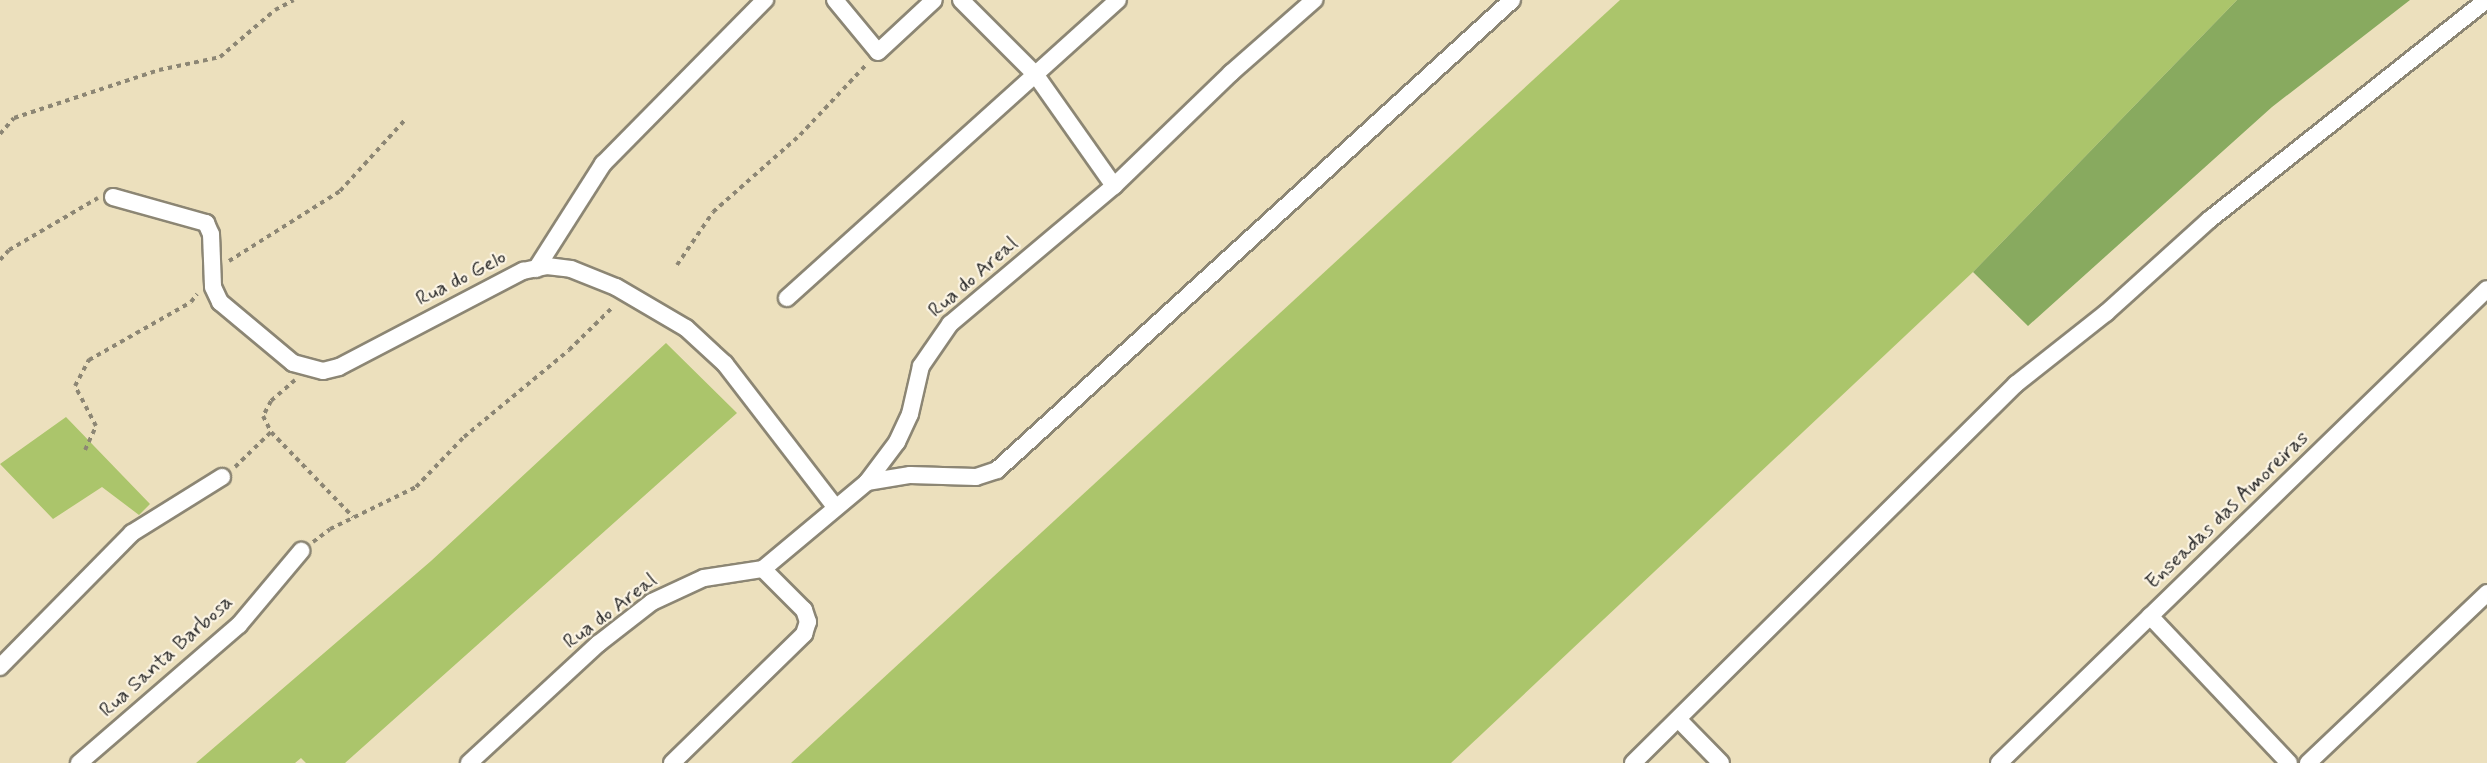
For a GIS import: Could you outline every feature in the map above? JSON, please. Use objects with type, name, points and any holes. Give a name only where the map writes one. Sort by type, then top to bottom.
[{"type":"street","points":[[536,269],[603,164],[765,0]]},
{"type":"street","points":[[835,0],[878,52],[934,0]]},
{"type":"street","points":[[961,0],[1035,74],[1114,186]]},
{"type":"street","points":[[787,298],[1118,0]]},
{"type":"street","name":"Rua do Areal","points":[[469,763],[598,644],[652,602],[704,578],[764,569],[867,482],[904,429],[929,348],[950,324],[1114,186],[1231,73],[1314,0]]},
{"type":"street","points":[[867,482],[910,475],[976,477],[997,470],[1512,0]]},
{"type":"street","points":[[1633,763],[2016,384],[2106,313],[2209,220],[2487,0]]},
{"type":"street","name":"Rua do Gelo","points":[[113,197],[206,223],[211,234],[213,287],[220,302],[293,363],[323,371],[339,368],[490,287],[536,269],[571,269],[627,293],[686,328],[725,364],[835,507]]},
{"type":"street","name":"Enseadas das Amoreiras","points":[[2000,763],[2487,290]]},
{"type":"street","points":[[0,666],[132,533],[222,477]]},
{"type":"street","name":"Rua Santa Barbosa","points":[[79,763],[238,625],[301,551]]},
{"type":"street","points":[[672,763],[804,634],[808,622],[804,610],[764,569]]},
{"type":"street","points":[[2308,763],[2487,593]]},
{"type":"street","points":[[2150,616],[2289,763]]},
{"type":"street","points":[[1679,720],[1721,763]]},
{"type":"path","points":[[0,134],[14,118],[159,70],[220,57],[275,10],[294,0]]},
{"type":"path","points":[[677,266],[713,212],[800,135],[878,52]]},
{"type":"path","points":[[0,260],[9,250],[102,195],[113,197]]},
{"type":"path","points":[[301,551],[354,517],[416,487],[464,437],[569,350],[627,293]]},
{"type":"path","points":[[309,368],[271,400],[263,416],[271,432],[354,517]]},
{"type":"path","points":[[222,477],[271,432]]},
{"type":"green space","points":[[1620,0],[2237,0],[1973,272],[1451,763],[791,763]]},
{"type":"green space","points":[[2237,0],[2410,0],[2272,107],[2028,326],[1973,272]]},
{"type":"green space","points":[[666,343],[737,413],[345,763],[306,763],[301,758],[295,763],[196,763],[431,561]]},
{"type":"green space","points":[[66,417],[150,504],[139,515],[102,487],[53,519],[0,464]]}]
